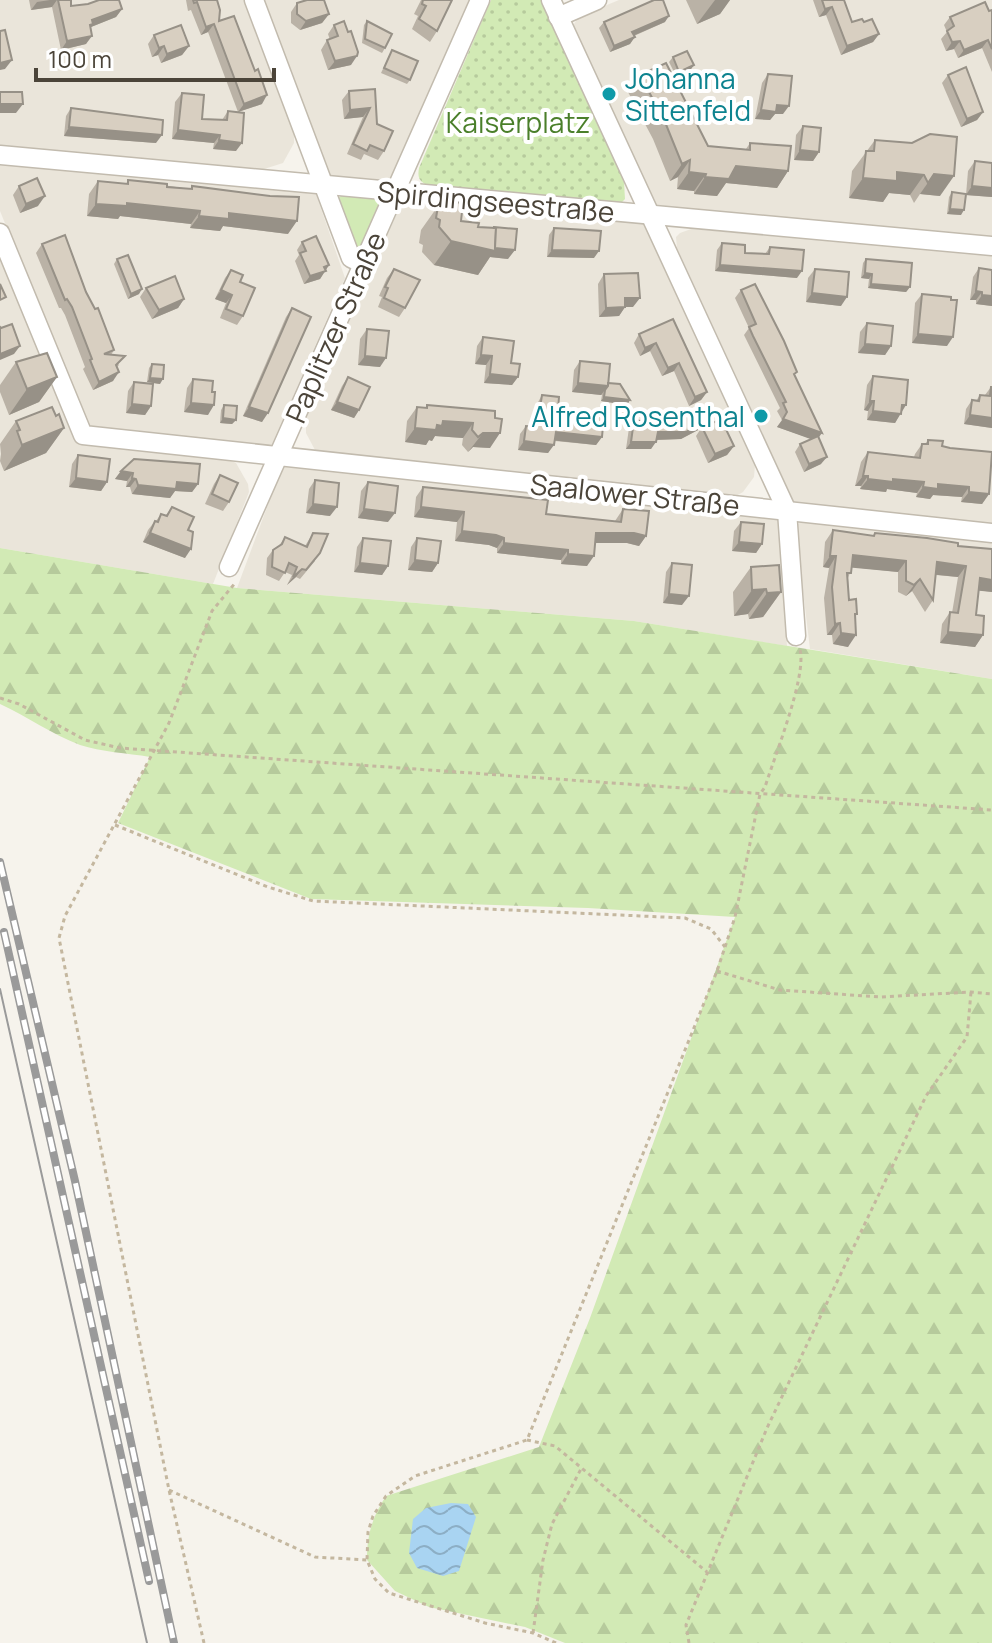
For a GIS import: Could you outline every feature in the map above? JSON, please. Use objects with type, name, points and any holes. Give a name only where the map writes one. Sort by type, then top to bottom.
[{"type":"street","points":[[254,0],[351,258],[363,264]]},
{"type":"street","name":"Paplitzer Straße","points":[[229,567],[480,0]]},
{"type":"street","points":[[597,0],[555,8],[787,511],[796,636]]},
{"type":"street","name":"Spirdingseestraße","points":[[0,155],[992,246]]},
{"type":"street","name":"Saalower Straße","points":[[0,233],[83,435],[992,533]]},
{"type":"path","points":[[204,1643],[169,1490],[59,938],[65,916],[156,751],[212,611],[237,581],[229,567]]},
{"type":"path","points":[[527,1440],[717,971],[735,917],[760,794],[765,787],[795,692],[802,656],[796,636]]},
{"type":"path","points":[[0,698],[19,704],[85,740],[120,748],[992,810]]},
{"type":"path","points":[[115,825],[268,887],[313,901],[685,918],[711,929],[725,947]]},
{"type":"path","points":[[717,971],[780,990],[880,997],[971,992],[992,994]]},
{"type":"path","points":[[689,1643],[686,1625],[767,1428],[926,1096],[967,1037],[971,992]]},
{"type":"path","points":[[556,1643],[533,1633],[485,1623],[389,1593],[375,1579],[367,1560],[368,1532],[373,1516],[386,1496],[415,1476],[527,1440],[555,1446],[707,1572]]},
{"type":"path","points":[[533,1633],[543,1560],[552,1524],[582,1467]]},
{"type":"path","points":[[169,1490],[315,1557],[367,1560]]},
{"type":"shaded area","points":[[0,0],[244,0],[294,131],[294,143],[283,163],[261,170],[0,147]]},
{"type":"shaded area","points":[[262,0],[470,0],[391,180],[329,176]]},
{"type":"shaded area","points":[[619,0],[992,0],[992,239],[660,207],[654,202],[573,26],[578,17]]},
{"type":"shaded area","points":[[0,163],[316,194],[345,278],[272,444],[265,446],[88,426],[0,211]]},
{"type":"shaded area","points":[[402,202],[642,223],[647,227],[755,465],[754,477],[743,492],[736,496],[315,450],[306,433],[306,417]]},
{"type":"shaded area","points":[[691,229],[992,255],[992,524],[795,504],[677,248],[676,237]]},
{"type":"shaded area","points":[[0,254],[76,437],[228,459],[236,463],[249,492],[213,584],[0,548]]},
{"type":"shaded area","points":[[282,467],[776,517],[779,522],[787,646],[634,621],[237,588]]},
{"type":"shaded area","points":[[803,521],[992,540],[992,679],[810,649],[796,533],[798,524]]},
{"type":"green space","name":"Kaiserplatz","points":[[491,0],[542,0],[624,182],[625,199],[621,203],[431,187],[420,180],[419,168]]},
{"type":"green space","points":[[341,196],[372,198],[379,203],[360,248],[354,248],[337,199]]},
{"type":"green space","points":[[0,548],[237,588],[634,621],[992,679],[992,1643],[565,1643],[525,1627],[429,1607],[395,1591],[367,1560],[371,1526],[386,1496],[539,1447],[590,1318],[735,917],[588,908],[311,899],[118,823],[150,757],[80,745],[0,704]]},
{"type":"water","points":[[451,1503],[468,1504],[476,1517],[459,1571],[443,1576],[417,1568],[409,1553],[413,1519],[426,1508]]},
{"type":"building","points":[[58,0],[71,0],[71,6],[99,0],[119,0],[122,9],[92,20],[92,36],[67,41]]},
{"type":"building","points":[[193,0],[217,0],[219,21],[234,16],[267,95],[244,104],[214,24],[206,27],[197,2]]},
{"type":"building","points":[[324,0],[329,14],[306,21],[297,14],[297,3]]},
{"type":"building","points":[[423,0],[452,0],[437,31],[419,19],[426,6],[422,4]]},
{"type":"building","points":[[654,0],[663,0],[669,16],[632,32],[635,37],[614,46],[604,22]]},
{"type":"building","points":[[822,0],[844,0],[852,22],[872,19],[879,34],[847,46],[832,7],[825,9]]},
{"type":"building","points":[[985,2],[989,11],[992,10],[992,49],[988,40],[964,50],[960,41],[952,42],[947,31],[954,26],[950,17]]},
{"type":"building","points":[[344,21],[358,52],[357,56],[335,61],[327,40],[338,36],[334,25]]},
{"type":"building","points":[[367,21],[392,34],[385,48],[365,39]]},
{"type":"building","points":[[181,25],[189,46],[167,54],[164,46],[159,48],[154,35]]},
{"type":"building","points":[[5,30],[12,60],[0,63],[0,31]]},
{"type":"building","points":[[392,50],[418,61],[410,80],[384,68]]},
{"type":"building","points":[[687,51],[694,65],[679,72],[673,57]]},
{"type":"building","points":[[666,63],[708,146],[750,150],[750,143],[791,146],[788,171],[736,166],[729,179],[689,172],[690,160],[682,164],[665,122],[640,75]]},
{"type":"building","points":[[966,67],[983,112],[967,119],[948,75]]},
{"type":"building","points":[[768,74],[792,76],[789,106],[777,105],[776,112],[761,110]]},
{"type":"building","points":[[375,89],[377,124],[393,131],[384,151],[370,145],[367,151],[353,144],[370,108],[350,110],[349,91]]},
{"type":"building","points":[[0,92],[22,92],[23,104],[0,104]]},
{"type":"building","points":[[182,93],[204,95],[202,119],[227,120],[228,111],[244,113],[242,143],[219,140],[220,135],[178,130]]},
{"type":"building","points":[[71,108],[163,120],[162,135],[69,127]]},
{"type":"building","points":[[803,126],[821,128],[819,152],[800,150]]},
{"type":"building","points":[[930,134],[957,137],[954,176],[934,174],[928,183],[924,175],[897,172],[897,181],[863,178],[866,151],[874,151],[875,140],[912,143]]},
{"type":"building","points":[[975,161],[992,163],[992,188],[972,186]]},
{"type":"building","points":[[37,178],[45,196],[26,204],[19,186]]},
{"type":"building","points":[[128,180],[167,184],[167,187],[192,189],[192,186],[299,197],[297,221],[229,213],[229,219],[199,216],[200,211],[127,203],[127,206],[96,204],[98,181],[128,184]]},
{"type":"building","points":[[952,192],[966,194],[964,210],[950,209]]},
{"type":"building","points":[[442,201],[463,203],[461,221],[479,223],[478,227],[496,228],[495,251],[451,241],[439,227],[440,220],[436,218]]},
{"type":"building","points":[[494,227],[517,229],[515,250],[495,248]]},
{"type":"building","points":[[554,228],[601,231],[599,251],[552,250]]},
{"type":"building","points":[[65,235],[86,292],[95,309],[98,308],[114,350],[104,354],[125,356],[116,365],[119,372],[99,382],[72,307],[65,300],[42,244]]},
{"type":"building","points":[[316,236],[329,265],[324,267],[326,271],[310,276],[300,253],[306,251],[302,242]]},
{"type":"building","points":[[722,243],[745,245],[745,253],[769,254],[770,247],[804,250],[802,271],[720,265]]},
{"type":"building","points":[[128,255],[142,289],[131,294],[117,259]]},
{"type":"building","points":[[866,259],[912,263],[910,287],[871,284],[872,274],[865,273]]},
{"type":"building","points":[[979,268],[992,270],[992,296],[976,291]]},
{"type":"building","points":[[394,269],[420,280],[405,308],[384,298],[388,288],[385,287]]},
{"type":"building","points":[[815,269],[849,272],[847,297],[812,293]]},
{"type":"building","points":[[231,270],[243,275],[240,282],[255,288],[243,316],[226,309],[232,295],[221,290]]},
{"type":"building","points":[[638,273],[640,298],[625,298],[625,307],[606,308],[604,274]]},
{"type":"building","points":[[175,276],[184,299],[159,310],[146,288]]},
{"type":"building","points":[[0,284],[6,297],[0,300]]},
{"type":"building","points":[[755,284],[784,341],[797,372],[794,374],[822,433],[783,419],[787,412],[783,403],[786,402],[749,327],[756,324],[741,290]]},
{"type":"building","points":[[922,294],[957,300],[953,337],[918,334]]},
{"type":"building","points":[[292,308],[311,317],[268,413],[249,407]]},
{"type":"building","points":[[673,319],[707,392],[695,397],[679,363],[668,368],[656,343],[645,348],[639,334]]},
{"type":"building","points":[[867,323],[893,326],[891,346],[865,344]]},
{"type":"building","points":[[12,324],[20,346],[0,354],[0,327]]},
{"type":"building","points":[[367,329],[389,331],[386,358],[365,356]]},
{"type":"building","points":[[483,337],[514,341],[511,363],[520,364],[518,377],[490,374],[492,356],[481,355]]},
{"type":"building","points":[[47,353],[57,377],[27,389],[16,362]]},
{"type":"building","points":[[580,361],[610,364],[608,386],[578,383]]},
{"type":"building","points":[[152,364],[164,365],[163,379],[150,378]]},
{"type":"building","points":[[873,376],[908,380],[906,405],[902,405],[901,414],[873,411],[874,401],[870,401]]},
{"type":"building","points":[[348,377],[370,387],[359,410],[337,402]]},
{"type":"building","points":[[193,379],[213,381],[214,405],[191,403]]},
{"type":"building","points":[[134,382],[153,384],[151,406],[132,404]]},
{"type":"building","points":[[608,383],[620,384],[630,400],[604,397]]},
{"type":"building","points":[[991,387],[992,418],[970,415],[972,400],[979,401],[980,395],[990,396]]},
{"type":"building","points":[[542,395],[559,397],[558,410],[604,415],[602,437],[556,432],[554,445],[524,441],[526,426],[537,427]]},
{"type":"building","points":[[224,405],[237,406],[236,420],[223,418]]},
{"type":"building","points":[[427,405],[495,411],[495,418],[502,419],[500,433],[483,433],[478,437],[472,430],[473,423],[443,421],[436,430],[415,428],[417,407],[427,408]]},
{"type":"building","points":[[52,407],[56,416],[59,414],[64,428],[22,445],[16,421]]},
{"type":"building","points":[[697,410],[703,422],[686,432],[658,432],[656,442],[631,442],[634,420],[659,424],[658,428]]},
{"type":"building","points":[[717,421],[719,425],[723,423],[734,446],[715,454],[702,427]]},
{"type":"building","points":[[818,436],[827,457],[809,464],[800,444]]},
{"type":"building","points":[[928,440],[943,441],[942,446],[950,448],[992,452],[989,494],[969,492],[969,487],[938,484],[938,489],[923,487],[924,482],[893,479],[893,482],[863,476],[868,452],[920,458],[922,444],[928,444]]},
{"type":"building","points":[[78,455],[110,459],[107,482],[76,478]]},
{"type":"building","points":[[134,459],[200,464],[198,484],[177,482],[176,489],[138,485],[132,478],[133,473],[121,471]]},
{"type":"building","points":[[220,475],[238,483],[229,502],[212,494]]},
{"type":"building","points":[[315,480],[339,483],[337,507],[313,504]]},
{"type":"building","points":[[368,482],[398,486],[395,513],[364,509]]},
{"type":"building","points":[[423,487],[548,500],[546,514],[621,522],[623,509],[649,511],[646,536],[596,533],[594,556],[504,543],[504,538],[496,535],[462,531],[464,512],[421,507]]},
{"type":"building","points":[[172,507],[194,517],[188,530],[193,532],[191,549],[150,533],[155,521],[158,522],[161,514],[167,516]]},
{"type":"building","points":[[741,522],[764,524],[762,544],[739,542]]},
{"type":"building","points":[[833,530],[874,536],[875,533],[927,538],[958,543],[958,546],[992,549],[992,580],[980,578],[976,615],[984,616],[983,635],[948,632],[950,612],[958,613],[966,566],[937,562],[933,600],[920,579],[914,585],[906,581],[906,561],[853,555],[851,573],[847,573],[849,600],[856,599],[856,635],[841,633],[840,623],[835,624],[832,587],[836,556],[830,556]]},
{"type":"building","points":[[313,533],[328,534],[320,553],[306,570],[302,569],[293,577],[297,567],[289,563],[285,573],[272,567],[273,550],[282,544],[285,537],[307,547]]},
{"type":"building","points":[[363,538],[391,541],[388,566],[360,563]]},
{"type":"building","points":[[417,538],[441,541],[438,563],[415,560]]},
{"type":"building","points":[[672,563],[692,565],[689,596],[669,594]]},
{"type":"building","points":[[779,565],[781,592],[752,590],[751,567]]},
{"type":"tram line","points":[[0,989],[147,1643]]},
{"type":"railway","points":[[0,862],[75,1181],[174,1643]]},
{"type":"railway","points":[[4,932],[149,1581]]},
{"type":"place","name":"Johanna Sittenfeld","points":[[609,94]]},
{"type":"place","name":"Alfred Rosenthal","points":[[761,416]]}]
